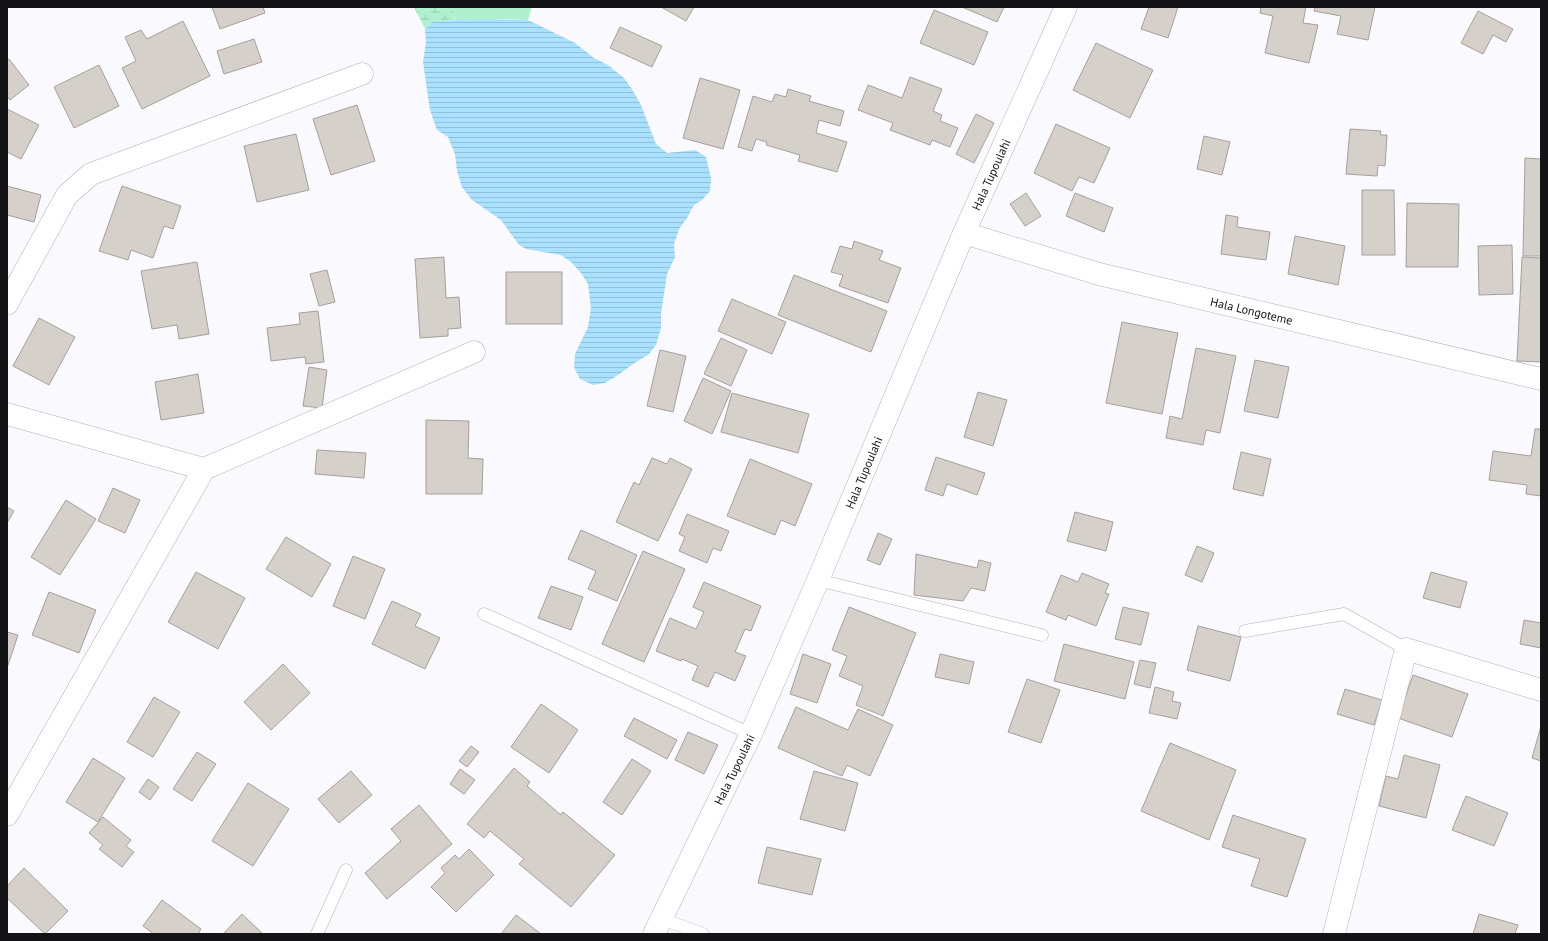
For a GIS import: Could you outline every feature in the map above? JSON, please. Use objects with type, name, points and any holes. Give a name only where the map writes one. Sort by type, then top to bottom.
[{"type":"street","name":"Hala Tupoulahi","points":[[658,926],[751,734],[818,580],[964,233],[1066,7]]},
{"type":"street","points":[[7,304],[67,195],[91,174],[362,74]]},
{"type":"street","name":"Hala Longoteme","points":[[964,233],[1099,274],[1541,379]]},
{"type":"street","points":[[7,815],[204,469],[474,352]]},
{"type":"street","points":[[7,414],[204,469]]},
{"type":"street","points":[[1334,934],[1406,649],[1541,690]]},
{"type":"lane","points":[[818,580],[1042,635]]},
{"type":"lane","points":[[484,614],[751,734]]},
{"type":"lane","points":[[1245,631],[1344,614],[1406,649]]},
{"type":"lane","points":[[317,934],[346,870]]},
{"type":"lane","points":[[658,926],[703,934]]},
{"type":"green space","points":[[414,7],[452,7],[456,20],[432,22],[425,29]]},
{"type":"green space","points":[[452,7],[532,7],[528,20],[456,20]]},
{"type":"water","points":[[481,19],[528,20],[575,43],[594,58],[608,65],[625,79],[641,105],[656,144],[667,153],[695,150],[706,157],[711,178],[710,191],[702,200],[694,205],[679,229],[674,244],[675,257],[667,274],[661,313],[661,328],[656,345],[648,355],[605,383],[593,385],[580,379],[574,367],[575,354],[588,327],[591,308],[588,284],[581,273],[571,262],[561,255],[526,249],[519,245],[501,220],[472,200],[462,187],[457,171],[455,154],[448,137],[437,130],[430,110],[423,62],[426,42],[425,29],[432,22]]},
{"type":"building","points":[[212,7],[263,7],[265,13],[220,29]]},
{"type":"building","points":[[661,7],[694,7],[686,21]]},
{"type":"building","points":[[962,7],[1004,7],[997,22]]},
{"type":"building","points":[[1149,7],[1178,7],[1168,38],[1141,29]]},
{"type":"building","points":[[1261,7],[1306,7],[1303,23],[1318,25],[1309,63],[1265,53],[1273,16],[1260,13]]},
{"type":"building","points":[[1315,7],[1375,7],[1368,40],[1337,34],[1341,16],[1314,11]]},
{"type":"building","points":[[934,10],[988,32],[974,65],[920,43]]},
{"type":"building","points":[[1478,11],[1513,29],[1506,42],[1493,35],[1483,54],[1461,43]]},
{"type":"building","points":[[183,21],[210,76],[142,109],[122,68],[136,61],[125,37],[141,30],[147,39]]},
{"type":"building","points":[[620,27],[662,46],[652,67],[610,48]]},
{"type":"building","points":[[254,39],[262,62],[224,74],[217,51]]},
{"type":"building","points":[[1096,43],[1153,70],[1130,118],[1073,90]]},
{"type":"building","points":[[9,59],[29,85],[10,100],[7,96],[7,60]]},
{"type":"building","points":[[99,65],[119,106],[74,128],[54,87]]},
{"type":"building","points":[[910,77],[942,89],[933,111],[942,115],[940,121],[958,128],[950,147],[932,140],[930,145],[890,130],[893,123],[858,110],[868,85],[902,98]]},
{"type":"building","points":[[700,78],[740,90],[723,149],[683,138]]},
{"type":"building","points":[[788,89],[811,96],[809,101],[844,111],[840,126],[819,120],[816,133],[847,142],[837,172],[798,161],[800,155],[766,145],[767,142],[756,139],[752,151],[738,147],[753,96],[772,102],[775,94],[786,97]]},
{"type":"building","points":[[357,105],[375,161],[331,175],[313,119]]},
{"type":"building","points":[[7,109],[39,125],[21,159],[7,152]]},
{"type":"building","points":[[976,114],[994,123],[974,163],[956,154]]},
{"type":"building","points":[[1056,124],[1110,148],[1094,183],[1079,177],[1072,191],[1034,173]]},
{"type":"building","points":[[1350,129],[1381,131],[1380,135],[1387,135],[1385,166],[1378,165],[1377,176],[1346,174]]},
{"type":"building","points":[[296,134],[309,190],[257,202],[244,146]]},
{"type":"building","points":[[1204,136],[1230,142],[1222,175],[1197,169]]},
{"type":"building","points":[[1525,158],[1541,159],[1541,256],[1523,256]]},
{"type":"building","points":[[7,186],[41,195],[34,222],[7,215]]},
{"type":"building","points":[[122,186],[181,206],[173,229],[164,226],[153,258],[131,250],[128,260],[99,251]]},
{"type":"building","points":[[1362,190],[1394,190],[1395,255],[1362,255]]},
{"type":"building","points":[[1026,193],[1041,216],[1025,226],[1010,204]]},
{"type":"building","points":[[1075,193],[1113,208],[1104,232],[1066,216]]},
{"type":"building","points":[[1407,203],[1459,204],[1458,267],[1406,267]]},
{"type":"building","points":[[1226,215],[1238,217],[1237,227],[1270,232],[1266,260],[1221,254]]},
{"type":"building","points":[[1295,236],[1345,246],[1338,285],[1288,274]]},
{"type":"building","points":[[854,241],[883,251],[879,260],[901,268],[888,303],[839,286],[843,275],[831,272],[840,246],[852,249]]},
{"type":"building","points":[[1512,245],[1513,294],[1479,295],[1478,246]]},
{"type":"building","points":[[444,257],[446,298],[459,297],[461,328],[448,329],[448,336],[420,338],[415,259]]},
{"type":"building","points":[[1522,257],[1541,258],[1541,362],[1517,361]]},
{"type":"building","points":[[197,262],[209,334],[179,339],[177,325],[152,329],[141,271]]},
{"type":"building","points":[[327,270],[335,302],[319,306],[310,274]]},
{"type":"building","points":[[506,272],[562,272],[562,324],[506,324]]},
{"type":"building","points":[[794,275],[887,311],[871,352],[778,315]]},
{"type":"building","points":[[732,299],[786,322],[772,354],[718,331]]},
{"type":"building","points":[[318,311],[324,362],[306,364],[305,357],[271,361],[267,328],[300,324],[299,313]]},
{"type":"building","points":[[39,318],[75,337],[49,385],[13,366]]},
{"type":"building","points":[[1122,322],[1178,333],[1162,414],[1106,403]]},
{"type":"building","points":[[721,338],[747,350],[731,386],[704,374]]},
{"type":"building","points":[[1196,348],[1236,356],[1220,433],[1206,430],[1203,445],[1166,438],[1170,416],[1182,419]]},
{"type":"building","points":[[660,350],[686,356],[673,412],[647,406]]},
{"type":"building","points":[[1255,360],[1289,367],[1278,418],[1244,411]]},
{"type":"building","points":[[309,367],[327,370],[322,408],[303,406]]},
{"type":"building","points":[[198,374],[204,413],[161,420],[155,382]]},
{"type":"building","points":[[703,378],[731,391],[712,434],[684,421]]},
{"type":"building","points":[[978,392],[1007,400],[993,446],[964,437]]},
{"type":"building","points":[[732,393],[809,414],[798,453],[721,432]]},
{"type":"building","points":[[426,420],[469,421],[468,458],[483,459],[482,494],[426,494]]},
{"type":"building","points":[[1535,429],[1541,429],[1541,496],[1526,494],[1527,485],[1489,480],[1493,451],[1531,456]]},
{"type":"building","points":[[317,450],[366,453],[364,478],[315,474]]},
{"type":"building","points":[[1241,452],[1271,459],[1263,496],[1233,489]]},
{"type":"building","points":[[936,457],[985,473],[977,495],[947,484],[943,496],[925,490]]},
{"type":"building","points":[[652,458],[667,464],[670,458],[692,469],[658,541],[616,522],[634,482],[639,485]]},
{"type":"building","points":[[750,459],[812,484],[795,526],[781,520],[775,535],[727,516]]},
{"type":"building","points":[[113,488],[140,500],[125,533],[98,521]]},
{"type":"building","points":[[66,500],[96,519],[60,575],[31,557]]},
{"type":"building","points":[[7,507],[14,511],[7,523]]},
{"type":"building","points":[[1075,512],[1113,522],[1106,551],[1067,541]]},
{"type":"building","points":[[687,514],[729,531],[721,551],[713,548],[707,563],[679,551],[685,537],[679,534]]},
{"type":"building","points":[[581,530],[637,555],[617,601],[588,589],[596,571],[568,559]]},
{"type":"building","points":[[878,533],[892,539],[880,565],[867,560]]},
{"type":"building","points":[[286,537],[331,564],[312,597],[266,569]]},
{"type":"building","points":[[1197,546],[1214,553],[1202,582],[1185,575]]},
{"type":"building","points":[[643,551],[685,569],[644,662],[602,644]]},
{"type":"building","points":[[916,554],[977,568],[979,560],[991,563],[985,591],[971,588],[963,601],[914,595]]},
{"type":"building","points":[[353,556],[385,569],[365,619],[333,606]]},
{"type":"building","points":[[196,572],[245,598],[218,649],[168,622]]},
{"type":"building","points":[[1431,572],[1467,582],[1460,608],[1423,598]]},
{"type":"building","points":[[1082,573],[1109,584],[1105,593],[1109,594],[1096,626],[1068,615],[1066,620],[1046,612],[1061,575],[1078,582]]},
{"type":"building","points":[[704,582],[761,606],[751,631],[745,629],[735,652],[746,656],[735,681],[715,672],[708,687],[692,680],[698,666],[682,659],[681,661],[656,651],[670,618],[696,629],[704,612],[693,607]]},
{"type":"building","points":[[551,586],[583,597],[571,630],[538,618]]},
{"type":"building","points":[[49,592],[96,610],[79,653],[32,635]]},
{"type":"building","points":[[392,601],[421,614],[415,626],[440,638],[425,669],[372,644]]},
{"type":"building","points":[[849,607],[916,633],[883,716],[856,705],[863,686],[839,676],[847,656],[832,650]]},
{"type":"building","points":[[1123,607],[1149,613],[1141,645],[1115,639]]},
{"type":"building","points":[[1524,620],[1541,623],[1541,648],[1520,644]]},
{"type":"building","points":[[1198,626],[1241,637],[1230,681],[1187,670]]},
{"type":"building","points":[[7,632],[18,635],[7,668]]},
{"type":"building","points":[[1064,644],[1134,662],[1125,699],[1054,681]]},
{"type":"building","points":[[803,654],[831,664],[817,703],[790,694]]},
{"type":"building","points":[[940,654],[974,662],[969,684],[935,677]]},
{"type":"building","points":[[1140,660],[1156,663],[1150,688],[1134,684]]},
{"type":"building","points":[[283,664],[310,693],[271,730],[244,702]]},
{"type":"building","points":[[1413,675],[1468,694],[1452,737],[1398,718]]},
{"type":"building","points":[[1027,679],[1060,690],[1041,743],[1008,732]]},
{"type":"building","points":[[1155,687],[1174,692],[1172,701],[1181,703],[1177,719],[1149,713]]},
{"type":"building","points":[[1345,689],[1382,700],[1374,725],[1337,714]]},
{"type":"building","points":[[154,697],[180,712],[153,757],[127,742]]},
{"type":"building","points":[[541,704],[578,730],[549,773],[511,747]]},
{"type":"building","points":[[796,707],[848,730],[858,709],[893,725],[870,776],[847,765],[842,776],[778,748]]},
{"type":"building","points":[[634,718],[677,740],[667,759],[624,736]]},
{"type":"building","points":[[1541,726],[1541,761],[1532,758]]},
{"type":"building","points":[[688,732],[718,745],[704,774],[675,760]]},
{"type":"building","points":[[1170,743],[1236,770],[1209,840],[1141,811]]},
{"type":"building","points":[[471,746],[479,752],[467,767],[459,761]]},
{"type":"building","points":[[197,752],[216,764],[192,801],[173,789]]},
{"type":"building","points":[[1404,755],[1440,765],[1426,818],[1379,806],[1386,776],[1398,779]]},
{"type":"building","points":[[93,758],[125,778],[98,822],[66,802]]},
{"type":"building","points":[[632,759],[651,771],[622,815],[603,802]]},
{"type":"building","points":[[514,768],[530,782],[527,786],[561,815],[563,812],[615,855],[571,907],[519,864],[524,859],[490,831],[484,838],[467,824]]},
{"type":"building","points":[[460,769],[475,780],[464,794],[450,784]]},
{"type":"building","points":[[351,771],[372,795],[339,823],[318,799]]},
{"type":"building","points":[[814,771],[858,783],[845,831],[800,819]]},
{"type":"building","points":[[148,779],[159,787],[150,800],[139,792]]},
{"type":"building","points":[[248,783],[289,809],[253,866],[212,841]]},
{"type":"building","points":[[1466,796],[1508,813],[1494,846],[1452,830]]},
{"type":"building","points":[[419,805],[452,844],[387,899],[365,873],[401,841],[391,829]]},
{"type":"building","points":[[1233,815],[1306,839],[1287,897],[1251,886],[1260,859],[1222,847]]},
{"type":"building","points":[[103,817],[131,840],[126,846],[134,852],[122,867],[99,849],[103,845],[89,833]]},
{"type":"building","points":[[767,847],[821,859],[812,895],[758,883]]},
{"type":"building","points":[[469,849],[494,875],[456,912],[431,887],[445,873],[441,868],[455,855],[459,859]]},
{"type":"building","points":[[24,868],[68,911],[45,934],[7,898],[7,886]]},
{"type":"building","points":[[162,900],[201,929],[198,934],[154,934],[143,926]]},
{"type":"building","points":[[242,914],[263,934],[223,934]]},
{"type":"building","points":[[1479,914],[1518,925],[1515,934],[1473,934]]},
{"type":"building","points":[[516,915],[541,934],[501,934]]}]
